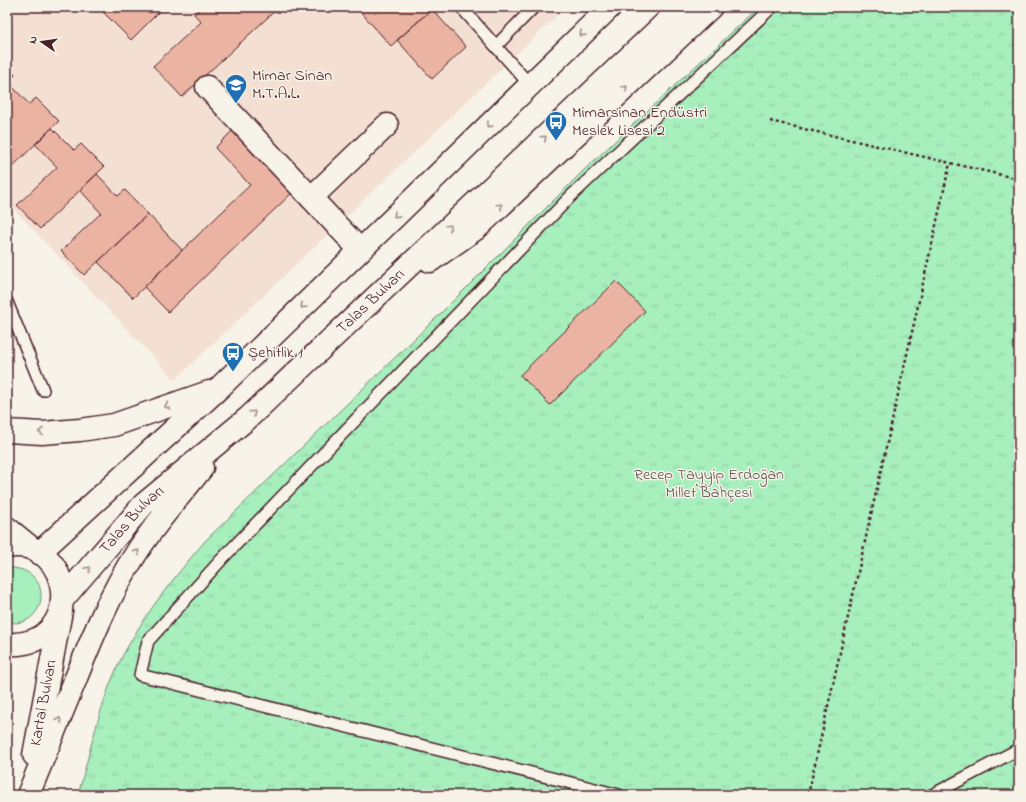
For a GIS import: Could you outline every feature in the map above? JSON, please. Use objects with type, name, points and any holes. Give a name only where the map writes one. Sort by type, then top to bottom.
[{"type":"main road","points":[[37,552],[218,389],[610,7]]},
{"type":"main road","name":"Talas Bulvarı","points":[[7,644],[16,645],[28,643],[49,631],[56,621],[62,605],[143,505],[236,428],[682,7]]},
{"type":"main road","points":[[368,304],[477,228],[711,7]]},
{"type":"main road","points":[[206,87],[360,250]]},
{"type":"main road","points":[[311,198],[388,125]]},
{"type":"main road","points":[[7,431],[42,433],[80,430],[114,424],[218,389]]},
{"type":"main road","points":[[28,795],[103,612],[119,582],[156,524],[236,428]]},
{"type":"main road","points":[[7,528],[53,565],[59,575],[63,587],[62,605]]},
{"type":"main road","points":[[7,547],[23,547],[37,552]]},
{"type":"main road","name":"Kartal Bulvarı","points":[[28,795],[62,605]]},
{"type":"lane","points":[[461,7],[530,85]]},
{"type":"lane","points":[[496,46],[534,7]]},
{"type":"lane","points":[[619,795],[140,675],[148,641],[220,560],[570,197],[772,7]]},
{"type":"lane","points":[[7,302],[43,390]]},
{"type":"lane","points":[[932,795],[1019,749]]},
{"type":"path","points":[[770,121],[1019,179]]},
{"type":"path","points":[[808,795],[950,163]]},
{"type":"shaded area","name":"Mimar Sinan M.T.A.L.","points":[[7,7],[566,7],[175,380],[7,202]]},
{"type":"green space","name":"Recep Tayyip Erdoğan Millet Bahçesi","points":[[759,7],[1019,7],[1019,795],[78,795],[98,719],[119,663],[136,632],[154,605],[205,541],[437,317],[584,170]]},
{"type":"green space","points":[[13,568],[27,572],[36,579],[40,589],[41,600],[37,610],[30,618],[20,622],[7,622],[7,569]]},
{"type":"building","points":[[98,7],[164,7],[131,40]]},
{"type":"building","points":[[202,7],[279,7],[182,97],[153,66],[201,22],[194,14]]},
{"type":"building","points":[[361,7],[434,7],[391,46],[358,9]]},
{"type":"building","points":[[432,9],[466,47],[432,79],[397,40]]},
{"type":"building","points":[[7,67],[15,75],[7,83]]},
{"type":"building","points":[[8,82],[29,104],[36,98],[59,121],[7,172],[7,126],[12,121],[7,115]]},
{"type":"building","points":[[52,128],[74,150],[81,144],[104,167],[40,229],[17,205],[57,167],[35,144]]},
{"type":"building","points":[[235,128],[295,190],[168,312],[144,287],[250,185],[215,148]]},
{"type":"building","points":[[97,174],[118,196],[125,190],[148,214],[84,275],[61,251],[101,213],[80,190]]},
{"type":"building","points":[[148,214],[182,250],[133,298],[98,262]]},
{"type":"building","points":[[616,281],[645,311],[550,405],[520,375]]},
{"type":"place","name":"Mimar Sinan M.T.A.L.","points":[[236,104]]},
{"type":"place","name":"Mimarsinan Endüstri Meslek Lisesi 2","points":[[556,142]]},
{"type":"place","name":"Şehitlik 1","points":[[233,372]]}]
